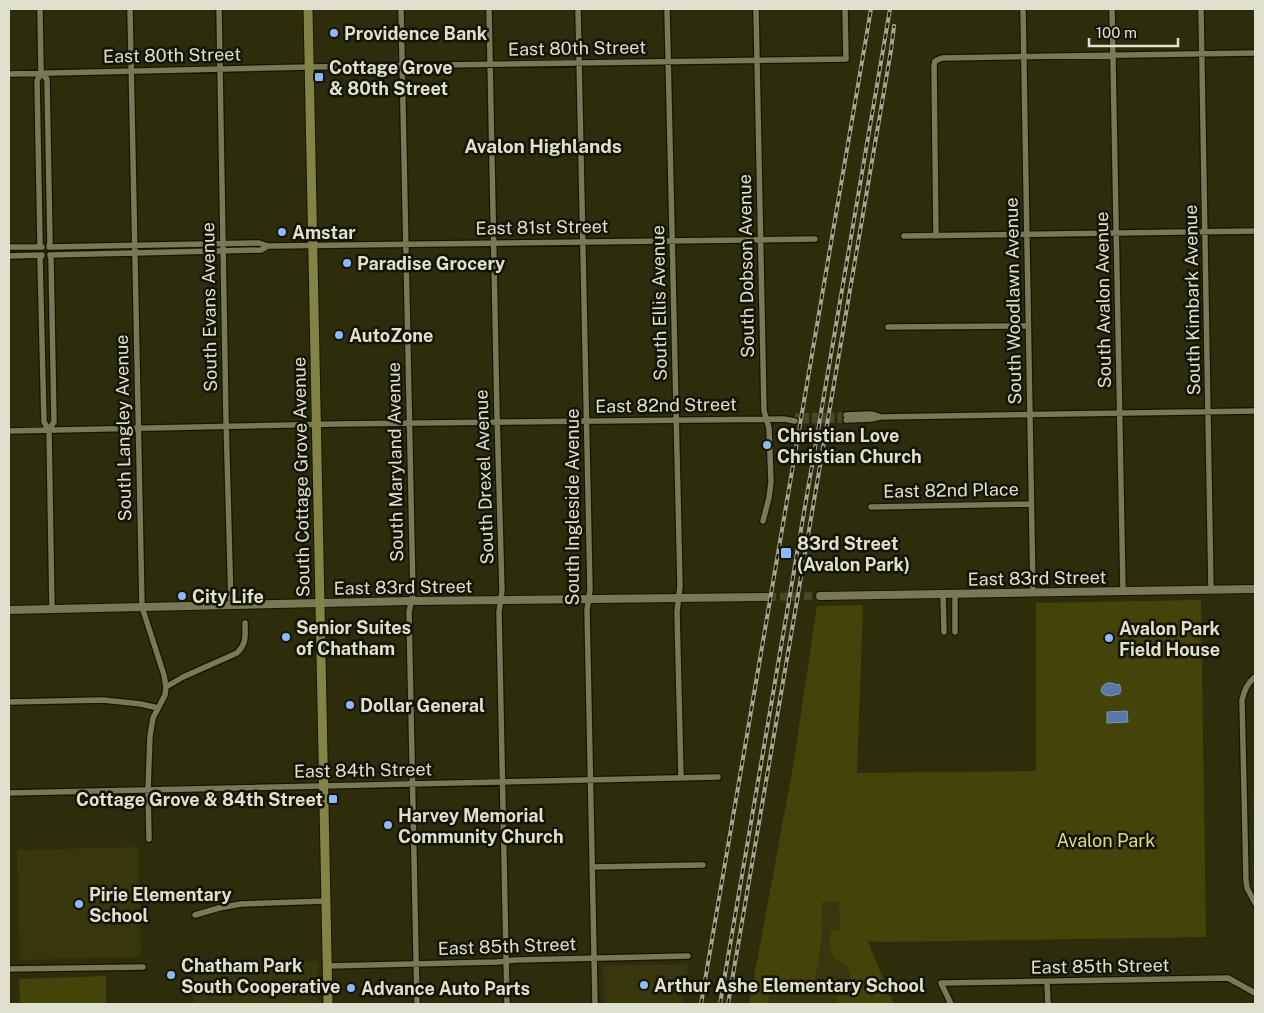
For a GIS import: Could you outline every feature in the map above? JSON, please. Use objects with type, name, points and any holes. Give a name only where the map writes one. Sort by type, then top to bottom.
[{"type":"main road","name":"South Cottage Grove Avenue","points":[[308,9],[328,1004]]},
{"type":"street","points":[[40,9],[42,73],[47,80],[49,155],[50,242],[40,251],[42,255],[40,260],[44,422],[49,430],[52,609]]},
{"type":"street","name":"South Langley Avenue","points":[[130,9],[142,607],[164,675],[166,687]]},
{"type":"street","name":"South Evans Avenue","points":[[218,9],[231,605]]},
{"type":"street","name":"South Maryland Avenue","points":[[401,9],[413,594],[409,612],[417,1004]]},
{"type":"street","name":"South Drexel Avenue","points":[[489,9],[502,591],[499,612],[507,1004]]},
{"type":"street","name":"South Ingleside Avenue","points":[[578,9],[590,590],[587,610],[595,1004]]},
{"type":"street","name":"South Ellis Avenue","points":[[667,9],[680,586],[677,612],[681,777]]},
{"type":"street","name":"South Dobson Avenue","points":[[756,9],[764,411],[769,428],[770,482],[769,498],[762,520]]},
{"type":"street","name":"East 80th Street","points":[[9,74],[846,58],[845,9]]},
{"type":"street","name":"South Woodlawn Avenue","points":[[1023,9],[1033,593]]},
{"type":"street","name":"South Avalon Avenue","points":[[1112,9],[1123,592]]},
{"type":"street","name":"South Kimbark Avenue","points":[[1201,9],[1211,590]]},
{"type":"street","points":[[936,236],[935,61],[942,58],[1255,53]]},
{"type":"street","points":[[42,73],[37,80],[40,244],[51,250],[53,346],[54,422],[49,430]]},
{"type":"street","points":[[38,155],[49,155]]},
{"type":"street","points":[[904,236],[1255,231]]},
{"type":"street","name":"East 81st Street","points":[[9,248],[259,243],[268,246],[313,246],[816,239]]},
{"type":"street","name":"East 81st Street","points":[[50,255],[262,250],[268,246]]},
{"type":"street","points":[[9,256],[42,255],[45,257],[50,255]]},
{"type":"street","points":[[888,327],[1028,326]]},
{"type":"street","points":[[42,346],[53,346]]},
{"type":"street","points":[[846,417],[871,414],[880,417],[1255,411]]},
{"type":"street","name":"East 82nd Street","points":[[9,431],[795,418]]},
{"type":"street","name":"East 82nd Place","points":[[870,507],[1032,504]]},
{"type":"street","name":"East 83rd Street","points":[[820,596],[1255,589]]},
{"type":"street","points":[[943,595],[944,632]]},
{"type":"street","points":[[955,595],[955,632]]},
{"type":"street","name":"East 83rd Street","points":[[9,610],[411,601],[768,597]]},
{"type":"street","points":[[149,839],[150,736],[153,718],[165,695],[166,687],[237,652],[243,647],[245,623]]},
{"type":"street","points":[[1255,677],[1247,685],[1242,700],[1246,880],[1247,888],[1255,903]]},
{"type":"street","points":[[9,702],[103,700],[141,704],[158,708]]},
{"type":"street","name":"East 84th Street","points":[[9,793],[718,776]]},
{"type":"street","points":[[592,867],[703,865]]},
{"type":"street","points":[[195,915],[241,904],[326,901]]},
{"type":"street","name":"East 85th Street","points":[[327,966],[688,956]]},
{"type":"street","points":[[9,970],[143,967]]},
{"type":"street","name":"East 85th Street","points":[[951,1004],[941,983],[1228,978],[1255,993]]},
{"type":"street","points":[[1047,982],[1048,1004]]},
{"type":"shaded area","name":"Pirie Elementary School","points":[[138,847],[141,957],[20,960],[17,850]]},
{"type":"shaded area","points":[[822,902],[839,902],[840,931],[831,931],[831,948],[849,971],[848,986],[850,994],[848,997],[837,1002],[839,1004],[769,1004],[770,987],[773,983],[814,988],[823,930]]},
{"type":"shaded area","points":[[318,961],[319,1004],[194,1004],[193,964]]},
{"type":"shaded area","name":"Arthur Ashe Elementary School","points":[[688,964],[682,1004],[604,1004],[603,965]]},
{"type":"green space","name":"Avalon Park","points":[[1201,600],[1206,937],[868,941],[894,1004],[839,1004],[837,997],[839,995],[848,997],[850,993],[848,969],[832,955],[830,941],[831,931],[840,930],[839,902],[822,902],[823,930],[814,988],[773,983],[770,987],[769,1004],[749,1004],[793,767],[817,606],[863,605],[857,773],[1036,771],[1036,603]]},
{"type":"green space","points":[[106,976],[106,1004],[20,1004],[19,979]]},
{"type":"water","points":[[1107,683],[1119,684],[1121,690],[1118,695],[1109,696],[1101,691]]},
{"type":"water","points":[[1127,711],[1128,722],[1107,723],[1107,712]]},
{"type":"tunnel","points":[[795,416],[846,415]]},
{"type":"tunnel","points":[[795,421],[846,420]]},
{"type":"tunnel","points":[[768,597],[820,596]]},
{"type":"railway","points":[[701,1004],[871,9]]},
{"type":"railway","points":[[720,1004],[890,9]]},
{"type":"railway","points":[[728,1004],[894,26]]},
{"type":"place","name":"Providence Bank","points":[[334,33]]},
{"type":"place","name":"Cottage Grove & 80th Street","points":[[319,77]]},
{"type":"place","name":"Amstar","points":[[282,232]]},
{"type":"place","name":"Paradise Grocery","points":[[347,263]]},
{"type":"place","name":"AutoZone","points":[[339,335]]},
{"type":"place","name":"Christian Love Christian Church","points":[[767,445]]},
{"type":"place","name":"83rd Street (Avalon Park)","points":[[786,553]]},
{"type":"place","name":"City Life","points":[[182,596]]},
{"type":"place","name":"Senior Suites of Chatham","points":[[286,637]]},
{"type":"place","name":"Avalon Park Field House","points":[[1109,638]]},
{"type":"place","name":"Dollar General","points":[[350,705]]},
{"type":"place","name":"Cottage Grove & 84th Street","points":[[333,799]]},
{"type":"place","name":"Harvey Memorial Community Church","points":[[388,825]]},
{"type":"place","name":"Pirie Elementary School","points":[[79,904]]},
{"type":"place","name":"Chatham Park South Cooperative","points":[[171,975]]},
{"type":"place","name":"Arthur Ashe Elementary School","points":[[644,985]]},
{"type":"place","name":"Advance Auto Parts","points":[[351,988]]},
{"type":"district","name":"Avalon Highlands","points":[[543,146]]}]
